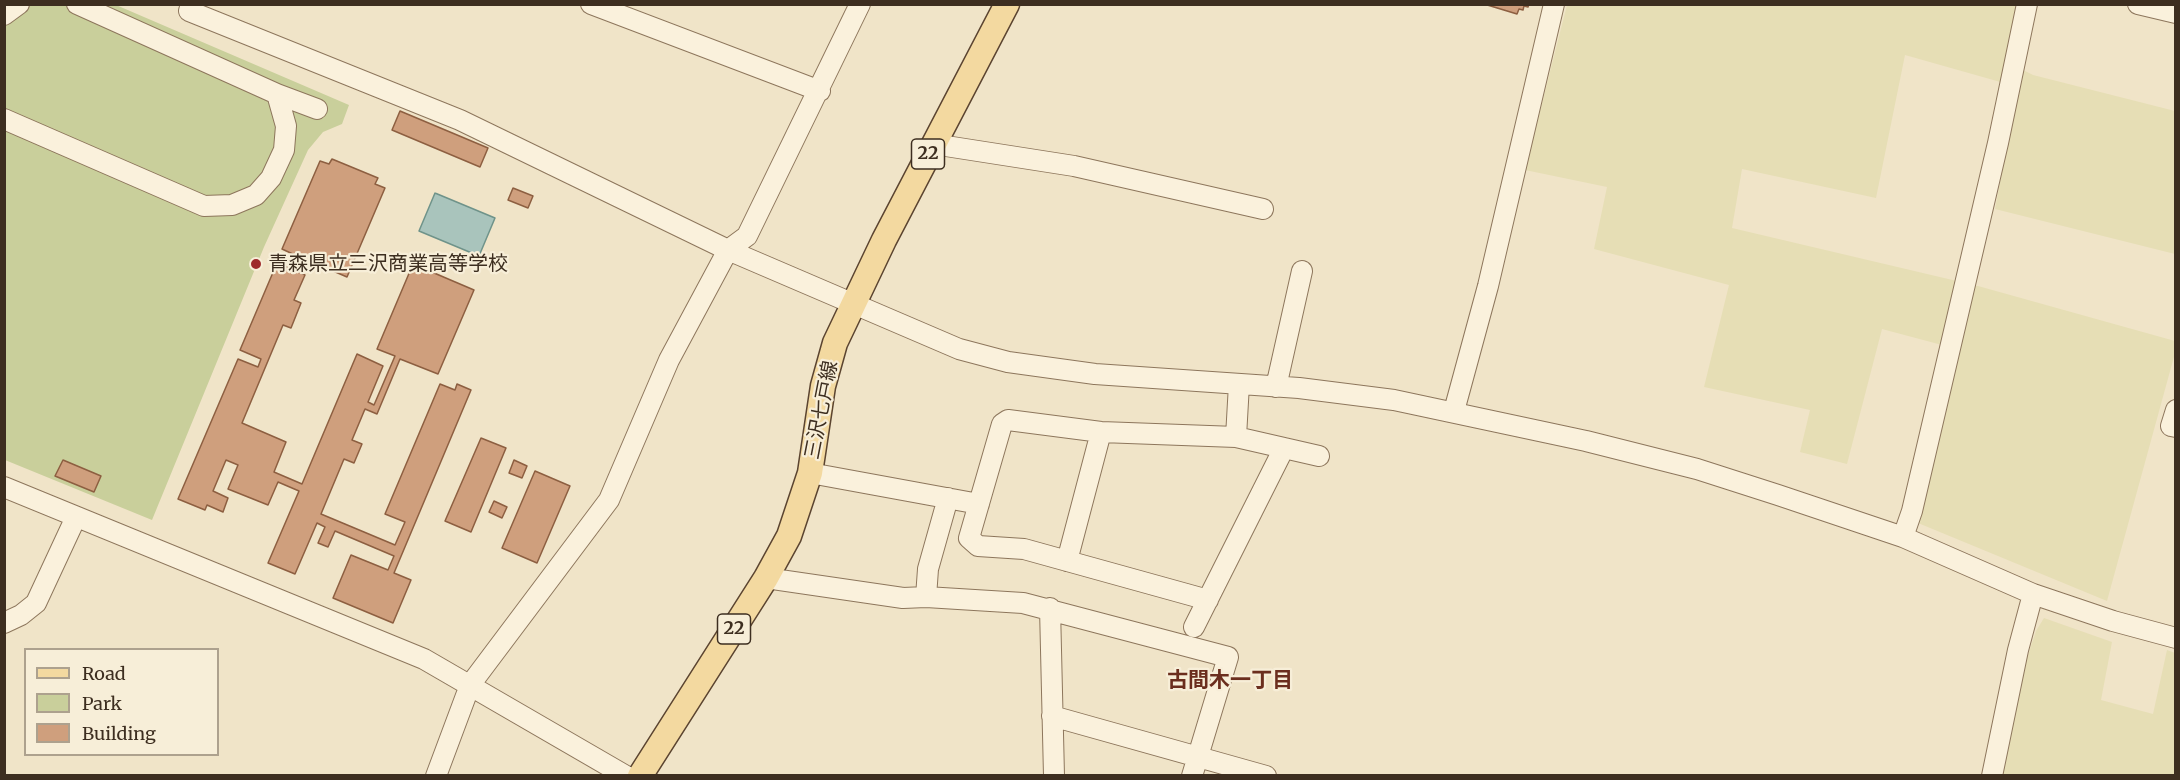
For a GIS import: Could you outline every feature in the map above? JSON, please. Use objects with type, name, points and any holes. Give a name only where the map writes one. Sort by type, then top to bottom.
[{"type":"main road","name":"三沢七戸線","points":[[640,776],[766,578],[789,536],[810,473],[823,386],[835,343],[933,144],[1007,4]]},
{"type":"street","points":[[4,15],[19,4]]},
{"type":"street","points":[[77,4],[277,94],[317,109]]},
{"type":"street","points":[[191,4],[189,11],[460,120],[728,250],[959,349],[1008,362],[1095,374],[1276,387],[1394,400],[1454,411],[1697,469],[1903,537],[2033,594],[2113,621],[2175,638]]},
{"type":"street","points":[[591,4],[820,91]]},
{"type":"street","points":[[436,776],[470,685],[609,500],[669,360],[728,250],[747,236],[820,91],[860,4]]},
{"type":"street","points":[[1454,411],[1488,286],[1554,4]]},
{"type":"street","points":[[1903,537],[1912,511],[1988,189],[2027,4]]},
{"type":"street","points":[[2138,4],[2175,14]]},
{"type":"street","points":[[4,119],[204,206],[232,205],[255,195],[271,178],[284,150],[286,126],[277,94]]},
{"type":"street","points":[[933,144],[1074,166],[1263,209]]},
{"type":"street","points":[[1276,387],[1302,271]]},
{"type":"street","points":[[1236,437],[1239,384]]},
{"type":"street","points":[[2175,410],[2171,426],[2175,427]]},
{"type":"street","points":[[1208,600],[1024,549],[978,546],[969,538],[1002,424],[1008,420],[1101,432],[1236,437],[1319,456]]},
{"type":"street","points":[[1067,561],[1101,432]]},
{"type":"street","points":[[1194,627],[1284,448]]},
{"type":"street","points":[[810,473],[979,504]]},
{"type":"street","points":[[4,487],[424,659],[626,776]]},
{"type":"street","points":[[926,597],[928,569],[948,498]]},
{"type":"street","points":[[4,623],[21,615],[36,603],[76,517]]},
{"type":"street","points":[[766,578],[903,598],[926,597],[1023,603],[1050,608],[1228,657],[1194,766]]},
{"type":"street","points":[[1992,776],[2018,650],[2033,594]]},
{"type":"street","points":[[1050,608],[1054,776]]},
{"type":"street","points":[[1052,716],[1194,766],[1266,776]]},
{"type":"shaded area","points":[[1567,5],[2017,5],[2007,62],[2033,75],[2175,111],[2175,254],[1995,209],[2018,87],[1905,55],[1876,198],[1742,169],[1732,228],[1978,286],[2175,341],[2175,353],[2107,601],[1918,523],[1957,349],[1882,329],[1847,464],[1800,452],[1810,410],[1704,387],[1729,285],[1594,249],[1607,187],[1525,170]]},
{"type":"shaded area","points":[[2044,618],[2112,642],[2101,700],[2153,714],[2167,650],[2175,653],[2175,775],[2002,775],[2027,658],[2036,631]]},
{"type":"green space","points":[[4,5],[116,5],[349,105],[342,124],[323,132],[308,150],[264,247],[152,520],[5,460]]},
{"type":"water","points":[[435,193],[495,218],[479,256],[419,231]]},
{"type":"building","points":[[1484,4],[1529,4],[1528,7],[1524,6],[1523,10],[1519,9],[1517,14]]},
{"type":"building","points":[[400,111],[488,148],[480,167],[392,130]]},
{"type":"building","points":[[332,159],[378,178],[375,184],[385,188],[347,277],[303,258],[298,272],[305,275],[294,300],[301,303],[291,328],[283,325],[242,423],[286,442],[274,472],[302,484],[357,354],[383,366],[368,402],[374,405],[395,356],[377,349],[413,264],[474,290],[438,374],[400,359],[377,414],[365,409],[352,440],[362,444],[354,463],[344,459],[321,514],[395,545],[405,522],[385,514],[440,384],[455,390],[457,384],[471,390],[394,573],[411,580],[393,623],[333,598],[351,555],[388,570],[394,556],[335,531],[328,547],[318,543],[325,527],[317,523],[295,574],[268,563],[299,491],[278,482],[268,505],[228,489],[238,465],[226,460],[213,491],[228,498],[223,512],[207,505],[205,510],[178,499],[238,359],[258,367],[261,359],[240,350],[277,263],[292,269],[297,256],[282,249],[320,161],[329,164]]},
{"type":"building","points":[[513,188],[533,196],[528,208],[508,200]]},
{"type":"building","points":[[481,438],[506,448],[471,532],[445,521]]},
{"type":"building","points":[[63,460],[101,476],[94,492],[55,476]]},
{"type":"building","points":[[514,460],[527,466],[522,478],[509,473]]},
{"type":"building","points":[[535,471],[570,486],[537,563],[502,548]]},
{"type":"building","points":[[494,501],[507,507],[502,518],[489,512]]},
{"type":"place","name":"青森県立三沢商業高等学校","points":[[256,264]]},
{"type":"district","name":"古間木一丁目","points":[[1230,681]]}]
